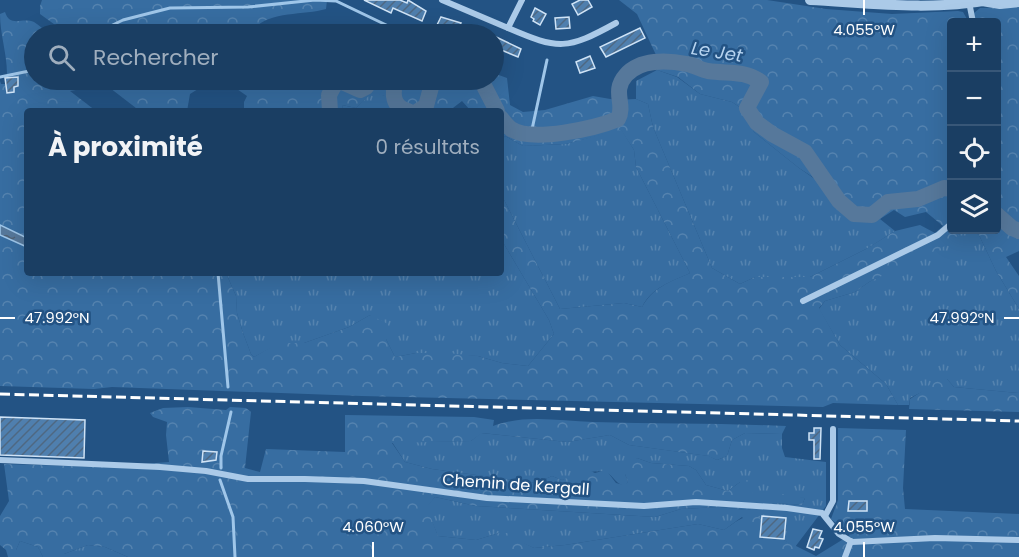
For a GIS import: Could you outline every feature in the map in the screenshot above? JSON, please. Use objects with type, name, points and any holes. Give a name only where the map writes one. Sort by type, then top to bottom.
[{"type":"street","points":[[442,0],[498,24]]},
{"type":"street","points":[[507,28],[522,0]]},
{"type":"street","points":[[810,0],[840,0],[891,5],[985,1],[1000,4],[1019,3]]},
{"type":"street","points":[[969,3],[972,18]]},
{"type":"street","points":[[504,27],[540,41],[563,45],[585,40],[616,23]]},
{"type":"street","points":[[803,301],[938,235],[947,227]]},
{"type":"street","points":[[833,429],[833,501],[825,516],[839,534],[851,541],[935,538],[1019,540]]},
{"type":"street","name":"Chemin de Kergall","points":[[0,460],[160,467],[206,471],[248,479],[364,481],[487,498],[644,506],[696,502],[767,506],[816,511],[825,516]]},
{"type":"street","points":[[845,557],[851,541]]},
{"type":"green space","points":[[42,0],[327,0],[326,9],[274,17],[259,24],[54,24],[40,14]]},
{"type":"green space","points":[[619,0],[767,0],[826,9],[892,14],[963,12],[966,18],[947,18],[947,234],[960,234],[945,246],[869,282],[855,292],[825,301],[819,308],[840,345],[886,384],[898,405],[833,403],[823,407],[362,396],[112,387],[94,389],[0,386],[0,81],[1,84],[6,84],[7,76],[0,14],[5,12],[7,17],[13,21],[30,21],[37,24],[24,24],[24,90],[76,90],[70,91],[92,108],[24,108],[24,276],[227,276],[236,296],[237,313],[243,333],[254,357],[278,343],[304,343],[349,327],[370,315],[388,324],[386,339],[395,357],[416,353],[448,353],[478,356],[502,363],[528,366],[554,334],[549,320],[504,244],[504,200],[560,309],[624,303],[642,307],[657,290],[690,273],[636,167],[634,150],[621,130],[566,144],[523,146],[504,138],[504,108],[468,108],[462,101],[453,108],[391,108],[389,97],[372,93],[356,108],[342,105],[342,108],[244,108],[247,96],[238,90],[504,90],[504,77],[507,78],[510,105],[523,112],[545,110],[593,96],[616,100],[636,99],[648,104],[653,127],[712,268],[740,284],[755,277],[810,277],[866,249],[895,231],[920,225],[935,233],[943,226],[926,212],[905,217],[894,210],[880,219],[861,222],[837,210],[825,185],[799,168],[754,132],[741,108],[732,102],[700,94],[678,77],[657,70],[656,55],[637,14]]},
{"type":"green space","points":[[1019,7],[1019,251],[1006,257],[1019,276],[1019,309],[996,271],[977,234],[1001,234],[1001,18],[974,18],[974,13],[980,8]]},
{"type":"green space","points":[[657,70],[677,77],[700,94],[732,102],[741,108],[754,132],[825,186],[831,196],[861,222],[880,219],[895,231],[868,248],[810,277],[755,277],[740,284],[712,268],[653,127],[648,104],[636,99],[636,81]]},
{"type":"green space","points":[[113,90],[196,90],[190,94],[188,108],[136,108]]},
{"type":"green space","points":[[372,92],[389,97],[391,108],[356,108]]},
{"type":"green space","points":[[621,129],[634,150],[636,167],[690,273],[657,290],[642,307],[624,303],[560,309],[504,200],[505,136],[523,146],[566,144]]},
{"type":"green space","points":[[960,234],[979,235],[996,271],[1019,309],[1019,393],[954,387],[947,379],[910,398],[909,405],[898,405],[886,384],[840,345],[819,309],[825,301],[855,292],[869,282]]},
{"type":"green space","points":[[504,244],[549,320],[554,334],[528,366],[502,363],[478,356],[416,353],[395,357],[370,315],[349,327],[304,343],[278,344],[254,357],[237,313],[236,296],[227,276],[504,276]]},
{"type":"green space","points":[[935,379],[947,379],[954,387],[1019,393],[1019,412],[909,409],[910,399],[927,388]]},
{"type":"green space","points":[[230,407],[246,408],[251,412],[245,468],[260,472],[266,449],[345,452],[345,415],[474,417],[494,420],[493,426],[517,420],[542,419],[786,426],[782,434],[745,433],[732,440],[727,456],[717,460],[708,456],[629,445],[610,435],[567,442],[482,433],[471,441],[392,443],[405,462],[432,469],[536,483],[552,476],[562,480],[588,470],[595,473],[606,470],[616,483],[624,485],[628,482],[619,467],[637,458],[651,463],[689,466],[696,470],[706,485],[728,491],[740,482],[748,480],[755,486],[751,496],[781,494],[805,498],[802,505],[775,503],[747,510],[719,507],[681,509],[655,517],[476,506],[435,497],[427,507],[438,536],[476,540],[499,533],[517,533],[522,542],[534,548],[698,524],[724,530],[741,519],[754,516],[760,517],[759,538],[784,540],[816,556],[850,535],[831,519],[838,500],[838,428],[906,430],[903,488],[905,509],[1019,514],[1019,557],[128,557],[105,547],[88,545],[64,554],[64,557],[43,557],[38,547],[20,541],[16,557],[8,557],[6,550],[0,545],[0,516],[9,501],[4,464],[105,467],[169,462],[167,422],[153,417],[150,413],[163,408],[226,410]]},
{"type":"green space","points":[[481,433],[567,442],[610,435],[629,445],[709,456],[717,460],[727,456],[732,440],[745,433],[782,434],[782,448],[785,457],[826,462],[826,506],[795,547],[784,540],[759,538],[742,517],[724,530],[698,524],[534,548],[499,533],[476,540],[438,536],[426,507],[435,497],[476,506],[655,517],[681,509],[719,507],[747,510],[775,503],[802,505],[805,498],[751,496],[740,482],[728,491],[706,485],[696,470],[689,466],[651,463],[637,458],[625,474],[628,482],[624,486],[609,474],[599,471],[562,480],[552,476],[536,483],[432,469],[405,462],[392,442],[471,441]]},
{"type":"green space","points":[[20,541],[38,547],[43,557],[16,557]]},
{"type":"green space","points":[[88,545],[105,547],[128,557],[64,557],[64,554]]},
{"type":"water","points":[[0,225],[24,237],[24,246],[0,235]]},
{"type":"building","points":[[364,0],[400,0],[407,3],[408,0],[426,11],[422,21],[393,8],[391,13]]},
{"type":"building","points":[[580,0],[588,0],[592,7],[578,15],[572,4]]},
{"type":"building","points":[[535,8],[546,14],[540,25],[531,17]]},
{"type":"building","points":[[441,17],[461,23],[460,24],[438,24]]},
{"type":"building","points":[[569,17],[570,28],[556,29],[555,18]]},
{"type":"building","points":[[640,28],[645,38],[606,57],[600,47]]},
{"type":"building","points":[[504,41],[521,49],[518,57],[504,51]]},
{"type":"building","points":[[590,56],[595,68],[580,73],[576,62]]},
{"type":"building","points":[[18,77],[18,86],[14,87],[14,92],[7,93],[5,78]]},
{"type":"building","points":[[0,417],[85,420],[84,458],[0,455]]},
{"type":"building","points":[[814,428],[821,428],[820,459],[814,459],[814,440],[809,440],[809,433],[814,433]]},
{"type":"building","points":[[203,451],[217,452],[216,460],[202,462]]},
{"type":"building","points":[[849,501],[867,501],[867,511],[848,511]]},
{"type":"building","points":[[762,516],[786,518],[784,539],[760,537]]},
{"type":"building","points":[[813,529],[822,531],[819,538],[823,539],[819,548],[815,547],[814,550],[807,547]]},
{"type":"waterway","points":[[115,24],[170,8],[248,7],[315,0],[336,1],[384,24]]},
{"type":"waterway","points":[[531,134],[547,60]]},
{"type":"waterway","name":"Le Jet","points":[[504,122],[511,129],[533,135],[564,133],[608,123],[618,119],[621,108],[619,92],[626,75],[646,63],[679,63],[708,71],[742,74],[761,82],[747,108],[757,123],[805,152],[839,201],[854,214],[872,215],[888,202],[918,199],[947,188]]},
{"type":"waterway","points":[[0,77],[24,72]]},
{"type":"waterway","name":"Le Jet","points":[[330,108],[329,95],[332,90]]},
{"type":"waterway","name":"Le Jet","points":[[394,90],[394,99],[402,108]]},
{"type":"waterway","name":"Le Jet","points":[[423,108],[426,106],[430,90]]},
{"type":"waterway","name":"Le Jet","points":[[486,90],[495,108]]},
{"type":"waterway","name":"Le Jet","points":[[1001,218],[1019,231]]},
{"type":"waterway","points":[[218,276],[228,387]]},
{"type":"waterway","points":[[221,468],[221,456],[231,412]]},
{"type":"waterway","points":[[220,480],[233,517],[235,557]]},
{"type":"railway","points":[[0,394],[1019,421]]}]
